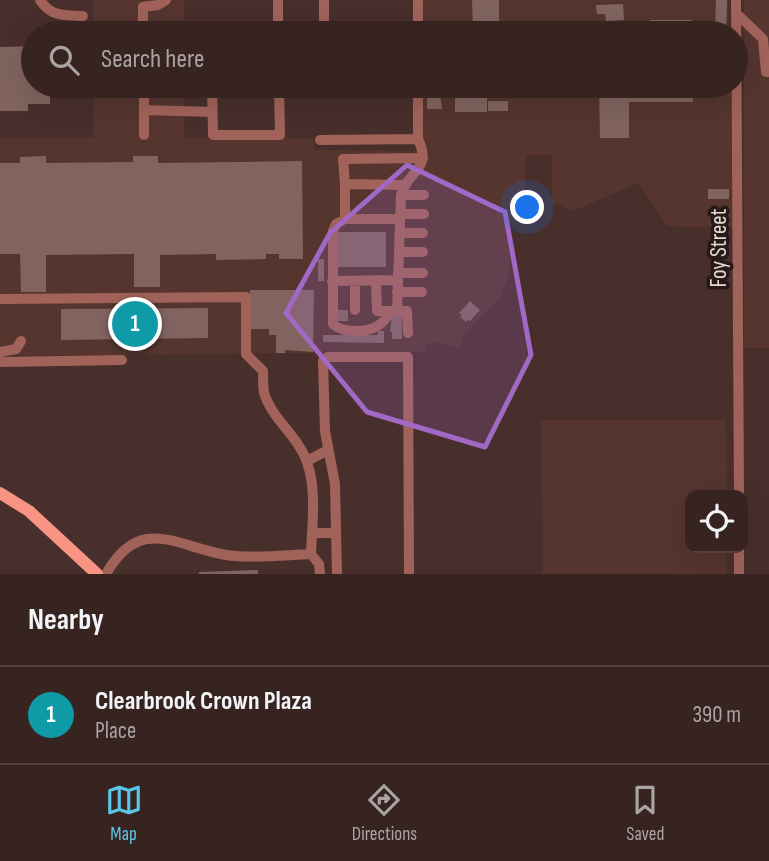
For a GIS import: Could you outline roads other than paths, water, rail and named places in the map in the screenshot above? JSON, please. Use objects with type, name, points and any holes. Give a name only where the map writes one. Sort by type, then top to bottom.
[{"type":"main road","points":[[0,493],[29,511],[97,574]]},
{"type":"street","points":[[40,0],[48,12],[83,16]]},
{"type":"street","points":[[143,4],[158,5],[166,0]]},
{"type":"street","points":[[278,0],[278,21]]},
{"type":"street","points":[[324,0],[324,21]]},
{"type":"street","points":[[418,0],[418,21]]},
{"type":"street","name":"Foy Street","points":[[737,0],[737,21]]},
{"type":"street","points":[[737,14],[744,21]]},
{"type":"street","points":[[748,25],[763,39],[766,72],[769,72]]},
{"type":"street","points":[[144,98],[144,135]]},
{"type":"street","points":[[212,98],[213,135],[280,135],[279,98]]},
{"type":"street","points":[[418,98],[418,139],[423,163],[401,195],[400,217],[399,233],[399,252],[397,276],[397,292],[394,311],[380,325],[372,328],[339,330],[333,324],[333,231],[336,225],[345,219],[400,217],[424,214]]},
{"type":"street","name":"Foy Street","points":[[737,98],[738,490]]},
{"type":"street","points":[[144,110],[212,112]]},
{"type":"street","points":[[320,140],[418,139]]},
{"type":"street","points":[[345,219],[343,159],[423,158]]},
{"type":"street","points":[[345,184],[407,185]]},
{"type":"street","points":[[401,195],[424,195]]},
{"type":"street","points":[[399,233],[423,233]]},
{"type":"street","points":[[399,252],[423,252]]},
{"type":"street","points":[[332,281],[376,280],[423,273]]},
{"type":"street","points":[[376,280],[377,311],[407,311],[408,333]]},
{"type":"street","points":[[355,281],[355,310]]},
{"type":"street","points":[[397,292],[422,292]]},
{"type":"street","points":[[0,299],[246,297],[246,354],[250,361],[263,371],[264,391],[269,403],[307,461],[312,486],[312,554],[319,564],[320,574]]},
{"type":"street","points":[[0,352],[16,349],[21,341]]},
{"type":"street","points":[[337,574],[335,484],[325,430],[324,359],[328,357],[408,357],[409,574]]},
{"type":"street","points":[[0,362],[122,360]]},
{"type":"street","points":[[307,461],[328,450]]},
{"type":"street","points":[[312,533],[336,533]]},
{"type":"street","points":[[106,574],[128,546],[142,539],[158,537],[236,556],[312,554]]},
{"type":"street","points":[[739,553],[739,574]]},
{"type":"place","name":"Clearbrook Crown Plaza","points":[[135,324]]}]
